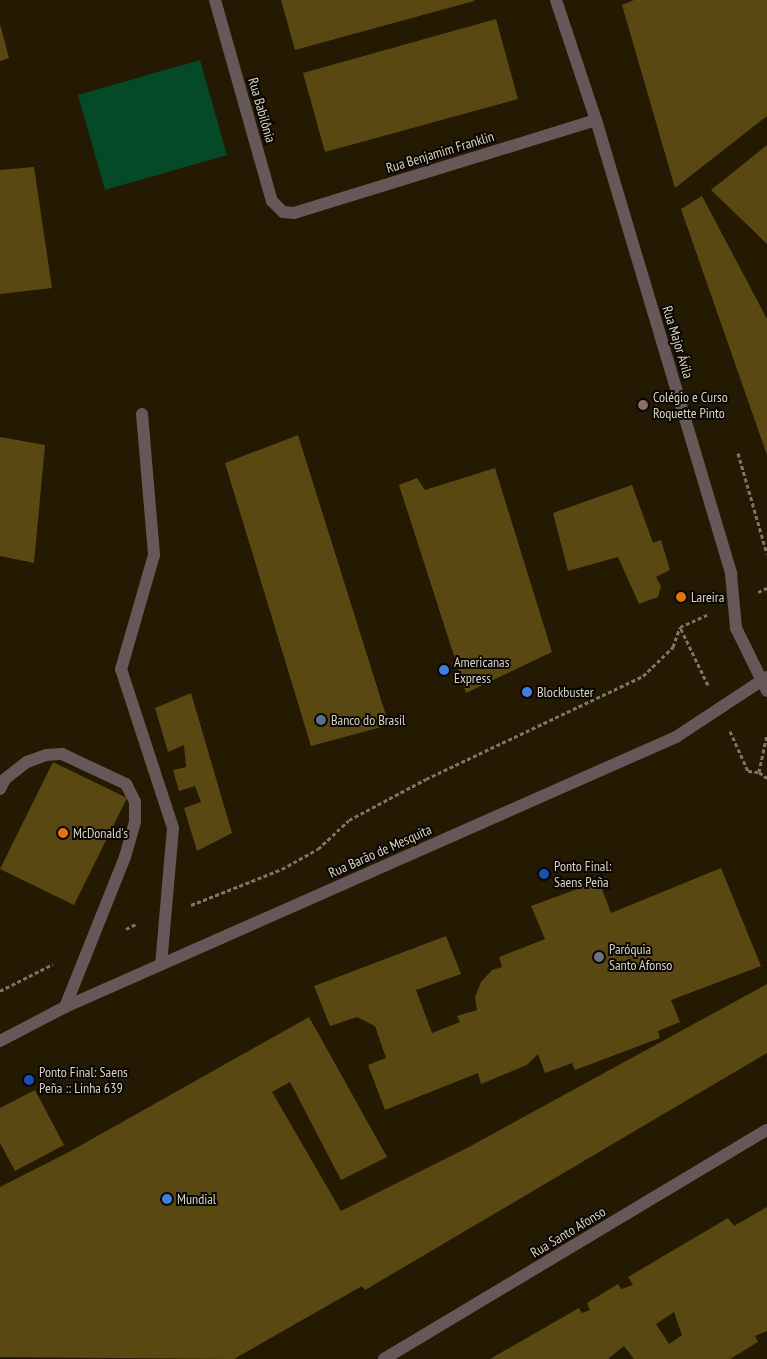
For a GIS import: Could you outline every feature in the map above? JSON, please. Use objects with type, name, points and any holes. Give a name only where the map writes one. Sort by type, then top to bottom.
[{"type":"street","name":"Rua Babilônia","points":[[215,0],[272,201],[283,212],[294,213]]},
{"type":"street","name":"Rua Major Ávila","points":[[556,0],[596,120],[732,574],[736,628],[765,683]]},
{"type":"street","name":"Rua Benjamim Franklin","points":[[294,213],[596,120]]},
{"type":"street","points":[[142,414],[154,555],[121,669],[173,828],[161,964]]},
{"type":"street","name":"Rua Barão de Mesquita","points":[[0,1041],[65,1007],[676,737],[719,708],[765,683]]},
{"type":"street","points":[[0,789],[5,779],[27,762],[54,754],[62,754],[126,784],[135,802],[135,822],[126,858],[65,1007]]},
{"type":"street","name":"Rua Santo Afonso","points":[[384,1359],[767,1130]]},
{"type":"path","points":[[738,453],[767,554]]},
{"type":"path","points":[[0,992],[90,945],[166,912],[214,898],[282,870],[318,849],[358,815],[426,779],[643,676],[673,647],[680,627],[767,588]]},
{"type":"path","points":[[680,627],[748,771],[760,772],[767,778]]},
{"type":"path","points":[[760,772],[767,734]]},
{"type":"green space","points":[[200,60],[227,155],[105,190],[78,95]]},
{"type":"building","points":[[281,0],[474,0],[474,1],[295,50]]},
{"type":"building","points":[[634,0],[767,0],[767,116],[675,188],[622,5]]},
{"type":"building","points":[[496,19],[518,99],[325,152],[303,73]]},
{"type":"building","points":[[0,24],[9,58],[0,61]]},
{"type":"building","points":[[767,145],[767,244],[711,190]]},
{"type":"building","points":[[34,167],[52,288],[0,294],[0,170]]},
{"type":"building","points":[[702,196],[767,319],[767,455],[681,209]]},
{"type":"building","points":[[298,435],[389,725],[311,746],[225,463]]},
{"type":"building","points":[[0,437],[45,445],[34,563],[0,556]]},
{"type":"building","points":[[495,468],[552,652],[466,693],[399,485],[417,478],[425,490]]},
{"type":"building","points":[[632,485],[653,543],[661,540],[670,570],[656,577],[661,586],[658,597],[639,604],[618,557],[568,571],[553,513]]},
{"type":"building","points":[[191,693],[232,833],[197,851],[184,808],[201,802],[195,786],[179,791],[173,770],[186,767],[184,745],[168,752],[155,708]]},
{"type":"building","name":"McDonald's","points":[[53,762],[127,798],[74,905],[0,869]]},
{"type":"building","points":[[721,868],[761,966],[671,1000],[680,1022],[658,1031],[660,1038],[575,1070],[572,1063],[545,1073],[538,1054],[527,1065],[481,1084],[478,1073],[385,1110],[368,1065],[386,1058],[375,1026],[357,1017],[330,1026],[314,986],[446,936],[461,974],[416,990],[432,1033],[460,1022],[457,1016],[477,1010],[475,997],[481,982],[492,970],[502,967],[499,957],[545,939],[531,906],[599,881],[611,913]]},
{"type":"building","points":[[767,984],[767,1053],[365,1290],[362,1286],[234,1359],[0,1357],[0,1187],[69,1152],[309,1017],[387,1157],[341,1180],[290,1082],[272,1092],[341,1211],[467,1148]]},
{"type":"building","points":[[35,1090],[64,1145],[15,1171],[0,1143],[0,1108]]},
{"type":"building","points":[[767,1207],[767,1331],[755,1336],[758,1342],[730,1359],[634,1359],[624,1346],[608,1359],[490,1359],[579,1308],[582,1313],[590,1310],[587,1303],[618,1284],[621,1289],[633,1285],[628,1277],[728,1218],[734,1226]],"holes":[[[674,1312],[682,1335],[669,1344],[656,1324]]]},
{"type":"place","name":"Colégio e Curso Roquette Pinto","points":[[643,405]]},
{"type":"place","name":"Lareira","points":[[681,597]]},
{"type":"place","name":"Americanas Express","points":[[444,670]]},
{"type":"place","name":"Blockbuster","points":[[527,692]]},
{"type":"place","name":"Banco do Brasil","points":[[321,720]]},
{"type":"place","name":"McDonald's","points":[[63,833]]},
{"type":"place","name":"Ponto Final: Saens Peña","points":[[544,874]]},
{"type":"place","name":"Paróquia Santo Afonso","points":[[599,957]]},
{"type":"place","name":"Ponto Final: Saens Peña :: Linha 639","points":[[29,1080]]},
{"type":"place","name":"Mundial","points":[[167,1199]]}]
